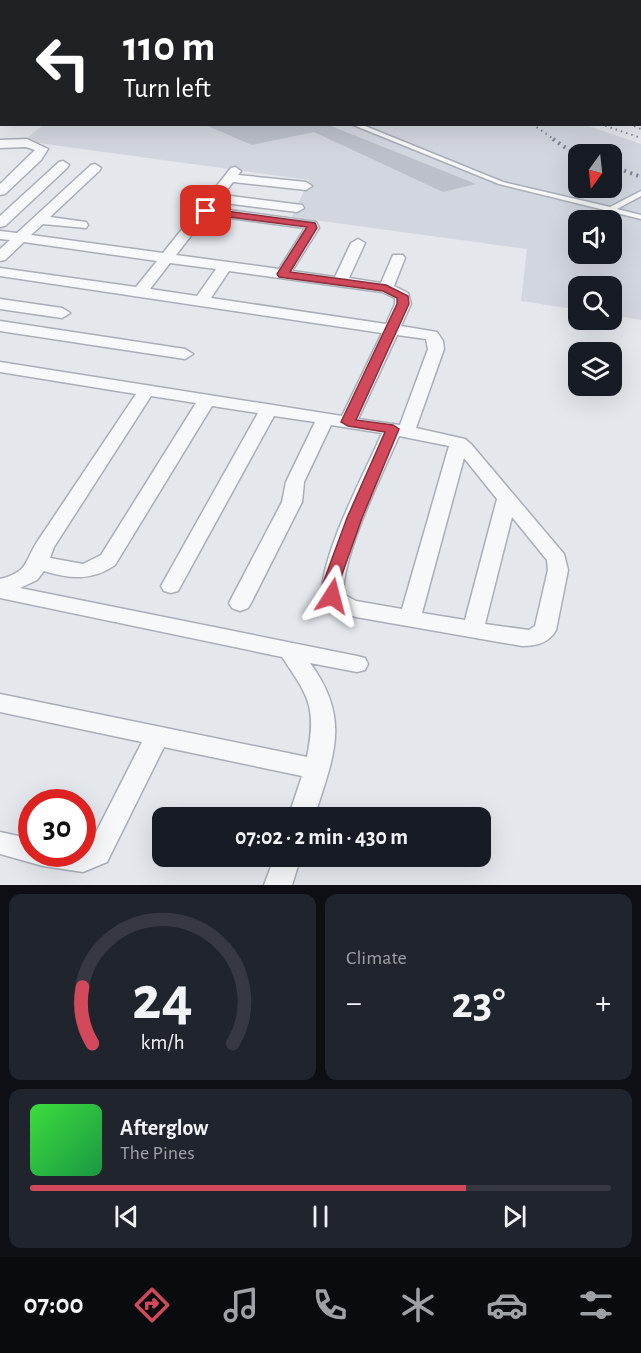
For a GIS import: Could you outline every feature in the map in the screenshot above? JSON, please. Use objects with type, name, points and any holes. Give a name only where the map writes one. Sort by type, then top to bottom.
[{"type":"street","points":[[0,144],[27,143],[42,149],[37,157],[0,191]]},
{"type":"street","points":[[0,224],[63,165]]},
{"type":"street","points":[[0,257],[95,168]]},
{"type":"street","points":[[140,292],[206,211],[232,175],[306,186]]},
{"type":"street","points":[[0,198],[24,201]]},
{"type":"street","points":[[215,198],[297,208]]},
{"type":"street","points":[[206,211],[312,225],[283,274]]},
{"type":"street","points":[[39,220],[81,225]]},
{"type":"street","points":[[0,235],[386,288],[399,292],[404,300],[348,422]]},
{"type":"street","points":[[340,282],[358,243]]},
{"type":"street","points":[[386,288],[398,258]]},
{"type":"street","points":[[202,300],[225,266]]},
{"type":"street","points":[[0,272],[427,334],[436,344],[399,430],[354,518],[330,590],[336,601],[342,605],[410,618],[533,638],[545,630],[559,564],[459,443],[399,430],[146,392],[0,367]]},
{"type":"street","points":[[0,304],[62,313]]},
{"type":"street","points":[[0,326],[185,354]]},
{"type":"street","points":[[0,589],[30,577],[39,562],[44,547],[146,392]]},
{"type":"street","points":[[39,562],[82,573],[108,560],[206,401]]},
{"type":"street","points":[[171,585],[268,410]]},
{"type":"street","points":[[240,603],[292,502],[295,482],[325,419]]},
{"type":"street","points":[[410,618],[459,443]]},
{"type":"street","points":[[473,629],[507,499]]},
{"type":"street","points":[[0,589],[357,664]]},
{"type":"street","points":[[289,650],[319,696],[322,706],[322,747],[305,807]]},
{"type":"street","points":[[0,703],[317,769]]},
{"type":"street","points":[[96,855],[157,736]]},
{"type":"street","points":[[0,843],[18,848]]},
{"type":"street","points":[[278,885],[284,867]]},
{"type":"lane","points":[[359,126],[501,183],[610,210],[641,194]]},
{"type":"lane","points":[[622,213],[641,217]]},
{"type":"shaded area","points":[[42,126],[588,126],[641,144],[641,320],[622,317],[622,276],[568,276],[568,308],[521,301],[527,249],[292,217],[309,180],[24,141]]},
{"type":"building","points":[[208,126],[331,126],[476,184],[443,192],[314,132],[252,145]]},
{"type":"railway","points":[[535,126],[555,140]]},
{"type":"railway","points":[[606,126],[641,138]]},
{"type":"railway","points":[[634,126],[641,129]]},
{"type":"railway","points":[[553,139],[568,149]]},
{"type":"railway","points":[[622,170],[641,177]]},
{"type":"route","points":[[206,211],[312,225],[283,274],[386,288],[399,292],[403,296],[403,304],[348,422],[393,429],[354,518],[331,583],[332,596]]}]
